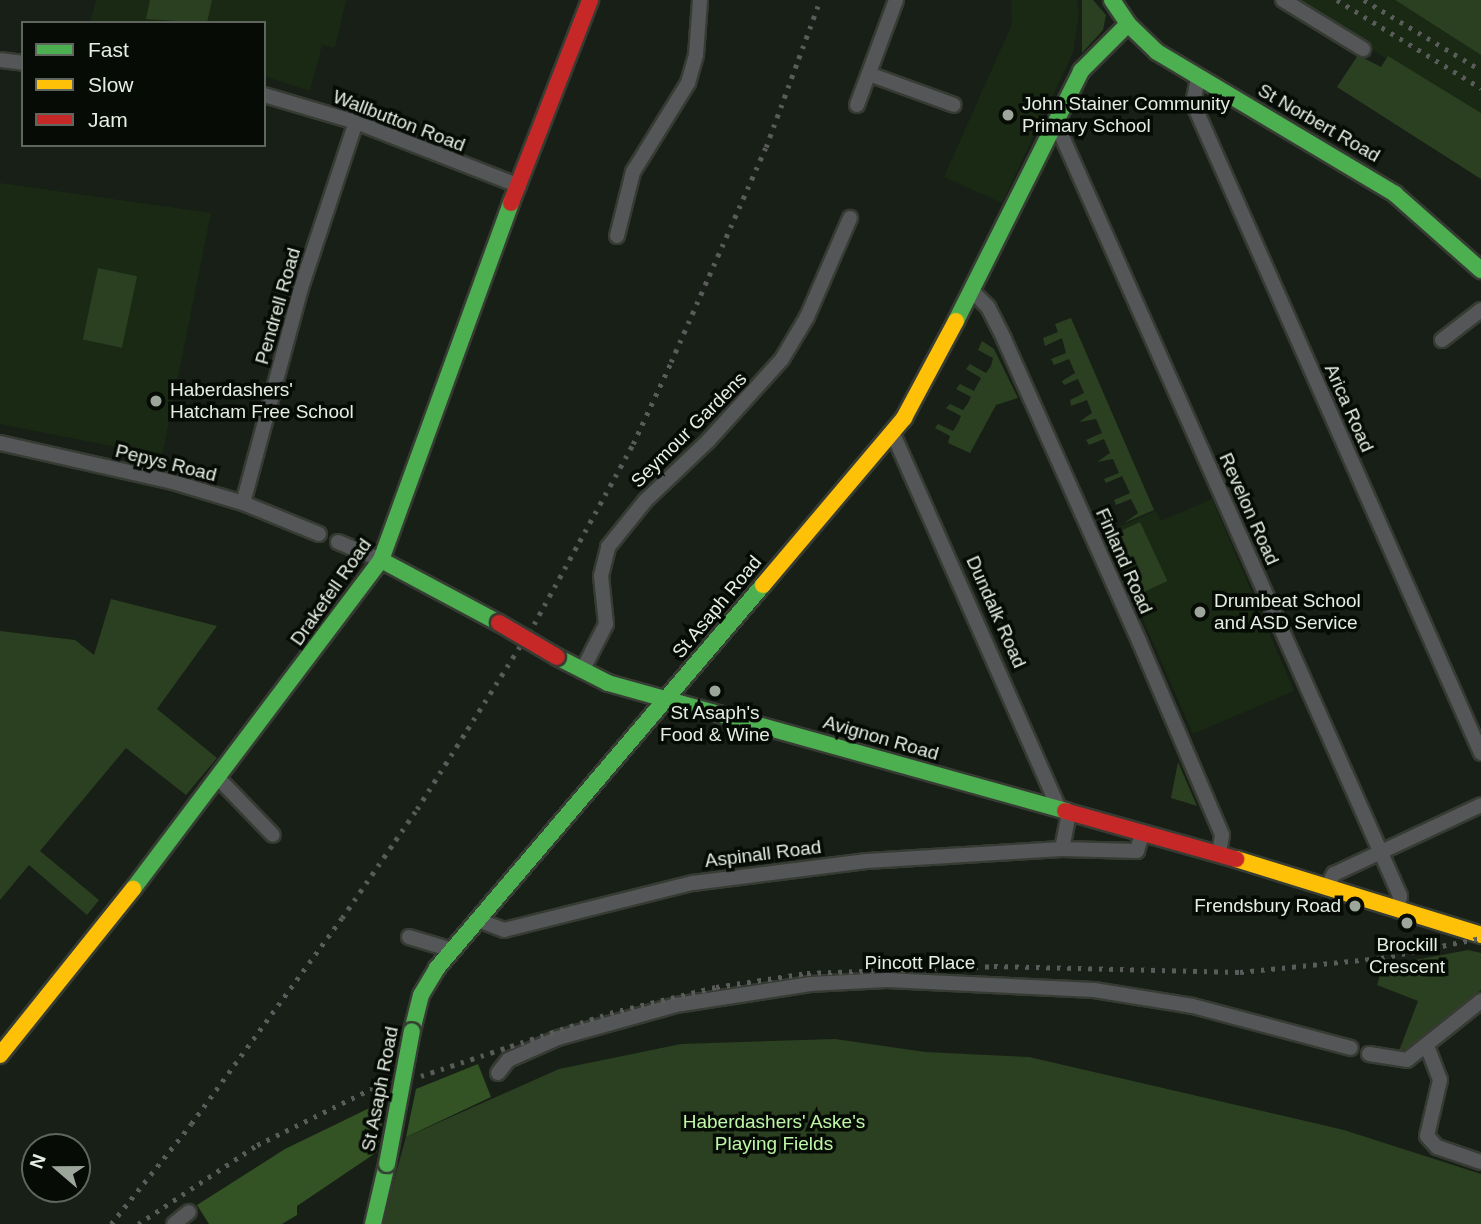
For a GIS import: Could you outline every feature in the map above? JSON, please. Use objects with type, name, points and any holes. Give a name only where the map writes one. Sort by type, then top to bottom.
[{"type":"street","name":"Drakefell Road","points":[[0,1055],[220,780],[381,560],[590,0]]},
{"type":"street","points":[[617,236],[634,172],[688,83],[696,55],[700,0]]},
{"type":"street","points":[[857,105],[896,0]]},
{"type":"street","name":"St Norbert Road","points":[[1112,0],[1128,24],[1157,52],[1395,194],[1481,270]]},
{"type":"street","points":[[1283,0],[1363,49]]},
{"type":"street","name":"St Asaph Road","points":[[373,1224],[412,1031],[425,985],[893,434],[972,291],[1087,62],[1128,24]]},
{"type":"street","points":[[0,60],[21,63]]},
{"type":"street","points":[[869,74],[954,105]]},
{"type":"street","name":"Arica Road","points":[[1198,78],[1193,103],[1481,753]]},
{"type":"street","name":"Wallbutton Road","points":[[266,96],[356,122],[519,187]]},
{"type":"street","name":"Pendrell Road","points":[[243,503],[301,288],[356,122]]},
{"type":"street","name":"Revelon Road","points":[[1052,128],[1060,132],[1400,896],[1398,910]]},
{"type":"street","name":"Seymour Gardens","points":[[582,671],[606,624],[601,576],[608,547],[645,501],[776,367],[807,317],[850,218]]},
{"type":"street","name":"Finland Road","points":[[972,291],[988,307],[1004,340],[1139,640],[1222,835],[1219,854]]},
{"type":"street","points":[[1442,340],[1481,310]]},
{"type":"street","name":"Dundalk Road","points":[[893,434],[1064,810]]},
{"type":"street","name":"Pepys Road","points":[[0,443],[243,503],[319,534]]},
{"type":"street","points":[[338,542],[381,560]]},
{"type":"street","name":"Avignon Road","points":[[381,560],[582,671],[668,699],[1219,854],[1327,887]]},
{"type":"street","points":[[220,780],[273,835]]},
{"type":"street","points":[[1481,805],[1334,874],[1327,887],[1481,935]]},
{"type":"street","points":[[1062,849],[1064,810]]},
{"type":"street","name":"Aspinall Road","points":[[478,920],[504,930],[692,883],[775,870],[1062,849],[1137,851],[1142,834]]},
{"type":"street","points":[[409,937],[452,950]]},
{"type":"street","name":"Pincott Place","points":[[498,1073],[508,1060],[558,1038],[676,1005],[810,984],[887,979],[1094,990],[1194,1006],[1351,1048]]},
{"type":"street","points":[[1369,1054],[1399,1061],[1427,1046],[1481,1001]]},
{"type":"street","points":[[1427,1046],[1440,1080],[1427,1136],[1437,1147],[1481,1162]]},
{"type":"street","points":[[174,1224],[189,1212]]},
{"type":"shaded area","points":[[96,0],[346,0],[335,48],[322,45],[310,91],[266,77],[266,21],[91,21]]},
{"type":"shaded area","name":"John Stainer Community Primary School","points":[[1011,0],[1077,0],[1079,13],[1073,53],[1002,203],[944,177],[1012,24]]},
{"type":"shaded area","points":[[1285,0],[1395,0],[1481,55],[1481,113]]},
{"type":"shaded area","points":[[0,183],[211,213],[162,456],[0,424]]},
{"type":"shaded area","name":"Drumbeat School and ASD Service","points":[[1212,499],[1294,691],[1193,734],[1105,533],[1156,511],[1161,521]]},
{"type":"green space","points":[[150,0],[212,0],[207,21],[146,19]]},
{"type":"green space","points":[[1082,0],[1093,0],[1106,15],[1103,30],[1082,53]]},
{"type":"green space","points":[[1395,0],[1481,0],[1481,55]]},
{"type":"green space","points":[[1358,55],[1381,67],[1388,56],[1481,113],[1481,179],[1337,87]]},
{"type":"green space","points":[[98,268],[137,276],[122,348],[83,339]]},
{"type":"green space","points":[[1071,318],[1154,510],[1124,523],[1138,513],[1131,499],[1116,505],[1114,500],[1130,493],[1122,476],[1106,483],[1104,479],[1119,473],[1113,459],[1097,462],[1110,453],[1104,439],[1089,445],[1086,440],[1102,433],[1096,419],[1079,422],[1092,413],[1087,400],[1071,406],[1070,400],[1084,393],[1078,379],[1064,385],[1062,381],[1075,373],[1069,359],[1054,365],[1051,359],[1066,353],[1062,338],[1045,346],[1043,338],[1058,332],[1055,324]]},
{"type":"green space","points":[[982,341],[994,349],[1018,398],[996,405],[970,453],[948,443],[950,436],[935,428],[938,424],[953,431],[958,423],[961,416],[946,408],[950,404],[963,410],[968,403],[971,397],[956,389],[960,384],[974,391],[981,378],[966,369],[970,364],[986,373],[991,366],[993,358],[978,350]]},
{"type":"green space","points":[[1140,522],[1167,581],[1136,596],[1108,537]]},
{"type":"green space","points":[[111,599],[217,626],[157,709],[217,758],[186,795],[126,748],[40,851],[99,900],[87,915],[29,865],[0,900],[0,631],[75,640],[94,655]]},
{"type":"green space","points":[[1178,762],[1197,806],[1171,798]]},
{"type":"green space","points":[[1468,950],[1481,953],[1481,990],[1411,1047],[1399,1051],[1418,1001],[1377,985],[1383,966]]},
{"type":"green space","name":"Haberdashers' Aske's Playing Fields","points":[[835,1039],[925,1052],[1029,1057],[1344,1130],[1481,1174],[1481,1224],[382,1224],[406,1137],[559,1069],[681,1044]]},
{"type":"green space","points":[[478,1064],[491,1097],[406,1137],[416,1089]]},
{"type":"green space","points":[[386,1100],[377,1152],[297,1206],[297,1215],[282,1224],[209,1224],[197,1205],[285,1149]]},
{"type":"railway","points":[[111,1224],[191,1124],[342,918],[417,809],[534,624],[633,444],[671,362],[766,147],[820,0]]},
{"type":"railway","points":[[1337,0],[1481,88]]},
{"type":"railway","points":[[1364,0],[1481,70]]},
{"type":"railway","points":[[421,1076],[610,1013],[716,987],[807,973],[994,966],[1240,972],[1381,958],[1481,938]]},
{"type":"railway","points":[[138,1224],[257,1145],[391,1079]]},
{"type":"traffic: fast","points":[[1112,0],[1128,24],[1157,52],[1395,194],[1481,270]]},
{"type":"traffic: fast","points":[[956,321],[1081,71],[1128,24]]},
{"type":"traffic: fast","points":[[133,889],[381,560],[511,203]]},
{"type":"traffic: fast","points":[[381,560],[499,623]]},
{"type":"traffic: fast","points":[[412,1031],[421,995],[437,968],[763,585]]},
{"type":"traffic: fast","points":[[557,657],[608,683],[1065,811]]},
{"type":"traffic: fast","points":[[387,1164],[412,1031]]},
{"type":"traffic: fast","points":[[373,1224],[387,1164]]},
{"type":"traffic: slow","points":[[763,585],[904,418],[956,321]]},
{"type":"traffic: slow","points":[[1236,859],[1481,935]]},
{"type":"traffic: slow","points":[[0,1055],[133,889]]},
{"type":"traffic: jam","points":[[511,203],[590,0]]},
{"type":"traffic: jam","points":[[499,623],[557,657]]},
{"type":"traffic: jam","points":[[1065,811],[1236,859]]},
{"type":"place","name":"John Stainer Community Primary School","points":[[1008,115]]},
{"type":"place","name":"Haberdashers' Hatcham Free School","points":[[156,401]]},
{"type":"place","name":"Drumbeat School and ASD Service","points":[[1200,612]]},
{"type":"place","name":"St Asaph's Food & Wine","points":[[715,691]]},
{"type":"place","name":"Frendsbury Road","points":[[1355,906]]},
{"type":"place","name":"Brockill Crescent","points":[[1407,923]]}]
